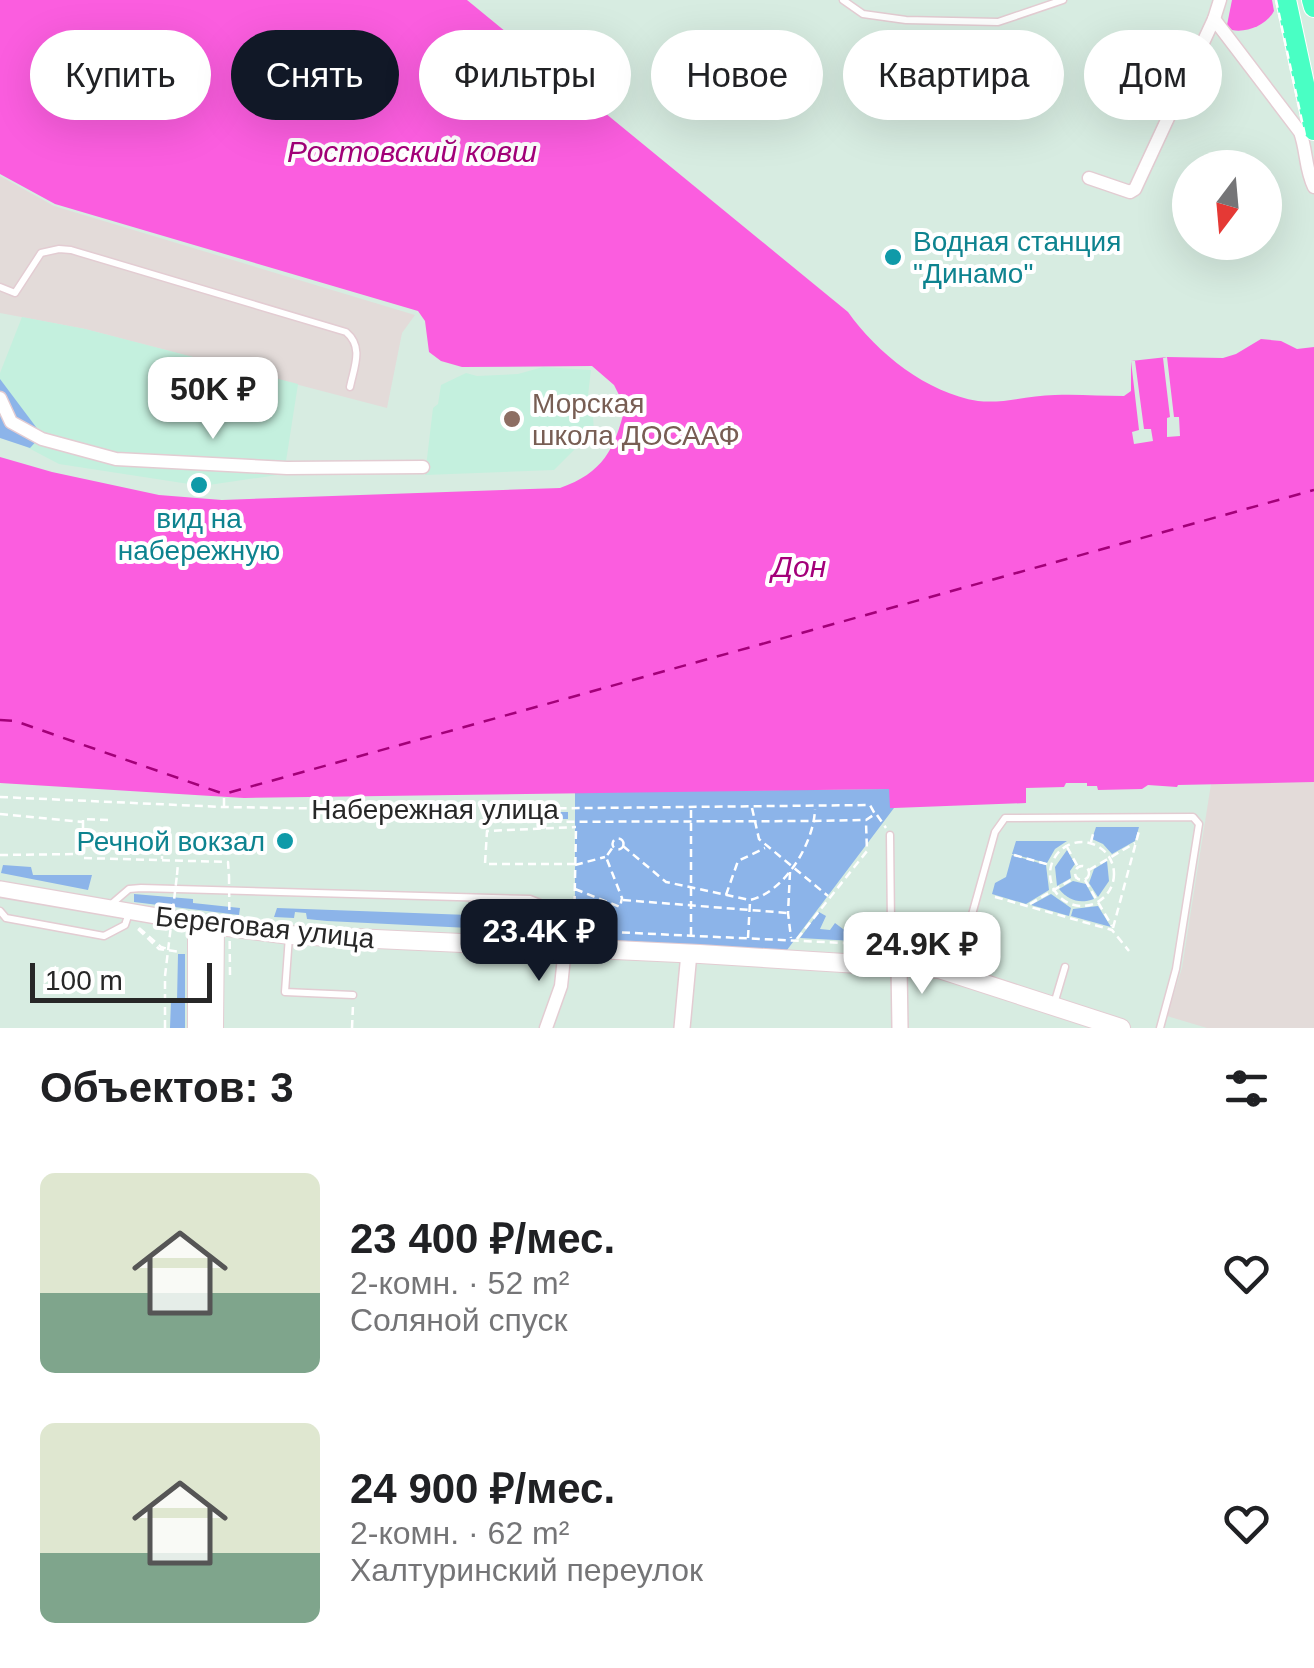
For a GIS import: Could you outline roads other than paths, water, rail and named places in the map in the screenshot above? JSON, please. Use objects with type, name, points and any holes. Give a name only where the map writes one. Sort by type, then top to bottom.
[{"type":"main road","points":[[1286,0],[1309,132]]},
{"type":"main road","points":[[197,1028],[206,924]]},
{"type":"main road","points":[[206,924],[214,1028]]},
{"type":"main road","name":"Береговая улица","points":[[206,924],[290,934],[690,944],[899,966],[956,974],[1121,1028]]},
{"type":"street","points":[[1089,178],[1130,192],[1135,188],[1220,0]]},
{"type":"street","points":[[1214,19],[1309,132],[1306,172],[1314,187]]},
{"type":"street","points":[[0,398],[11,422],[42,439],[116,459],[288,468],[423,467]]},
{"type":"street","name":"Береговая улица","points":[[0,890],[206,924]]},
{"type":"street","points":[[546,1028],[561,986],[564,939]]},
{"type":"street","points":[[682,1028],[690,944]]},
{"type":"street","points":[[899,966],[900,1028]]},
{"type":"lane","points":[[843,0],[863,14],[998,22],[1063,0]]},
{"type":"lane","points":[[0,287],[16,293],[41,253],[59,249],[150,272],[346,332],[356,343],[350,387]]},
{"type":"lane","points":[[956,974],[995,832],[1005,818],[1193,817],[1200,824],[1176,969],[1160,1028]]},
{"type":"lane","points":[[890,834],[891,926],[898,935],[899,966]]},
{"type":"lane","points":[[108,908],[129,890],[141,888],[530,900],[555,908],[564,939]]},
{"type":"lane","points":[[0,911],[6,918],[104,936],[125,925],[129,912]]},
{"type":"lane","points":[[290,934],[285,992],[353,996]]},
{"type":"lane","points":[[1054,1006],[1064,967]]},
{"type":"water","name":"Дон","points":[[0,0],[467,0],[504,30],[419,30],[419,120],[614,120],[848,312],[888,356],[922,380],[959,397],[988,402],[1045,395],[1124,396],[1131,391],[1131,361],[1223,358],[1261,339],[1281,341],[1297,349],[1314,347],[1314,782],[1148,785],[1142,789],[1098,790],[1087,783],[1066,783],[1064,787],[1026,788],[1026,803],[894,808],[890,808],[889,789],[244,798],[0,783],[0,457],[159,495],[222,500],[560,488],[587,475],[605,458],[625,407],[614,385],[592,366],[462,367],[441,361],[429,352],[425,321],[418,311],[55,204],[0,174]]},
{"type":"water","points":[[1232,0],[1272,0],[1274,11],[1256,27],[1232,30],[1227,25]]},
{"type":"place","name":"Водная станция \"Динамо\"","points":[[893,257]]},
{"type":"place","name":"Морская школа ДОСААФ","points":[[512,419]]},
{"type":"place","name":"вид на набережную","points":[[199,485]]},
{"type":"place","name":"Речной вокзал","points":[[285,841]]},
{"type":"water label","name":"Ростовский ковш","points":[[412,152]]}]
